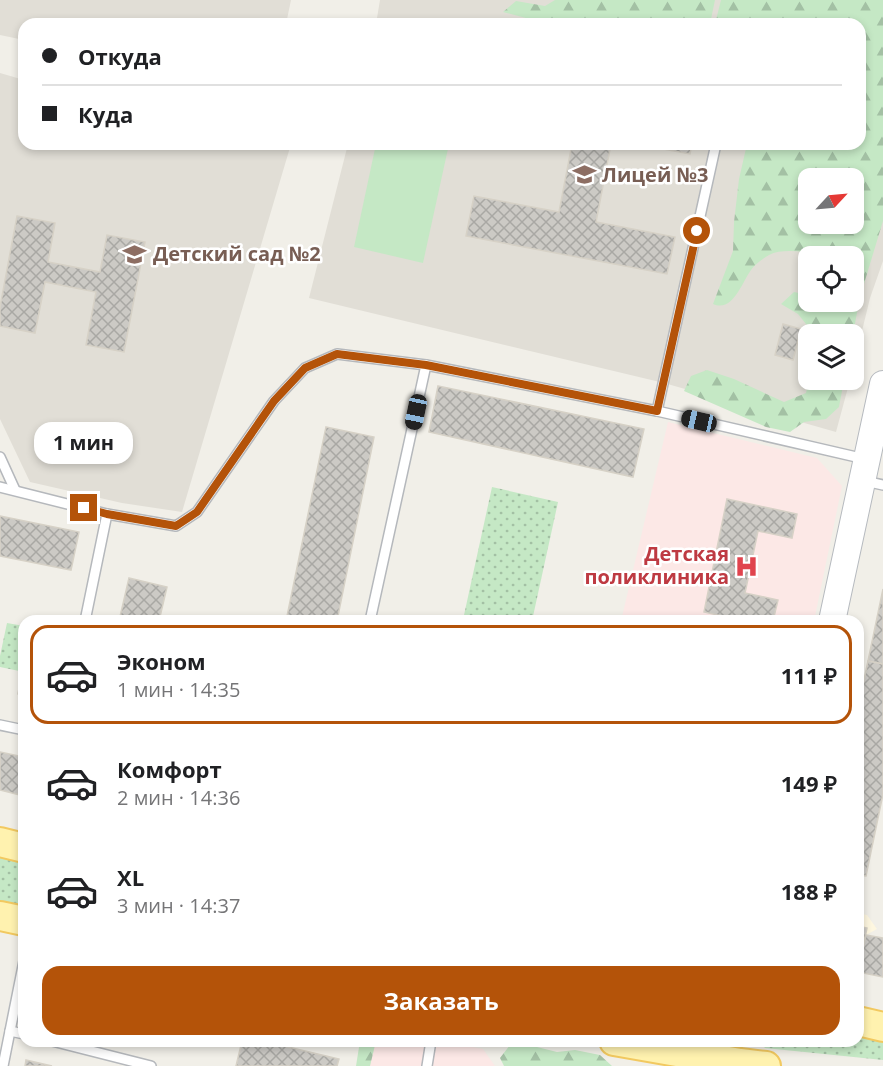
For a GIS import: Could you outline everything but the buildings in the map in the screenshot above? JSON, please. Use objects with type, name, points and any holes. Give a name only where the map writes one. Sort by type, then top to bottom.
[{"type":"main road","points":[[834,615],[871,475],[883,384]]},
{"type":"main road","points":[[0,842],[18,846]]},
{"type":"main road","points":[[0,916],[18,920]]},
{"type":"main road","points":[[864,1023],[883,1027]]},
{"type":"main road","points":[[665,1047],[750,1057]]},
{"type":"lane","points":[[657,411],[715,150]]},
{"type":"lane","points":[[0,487],[107,514],[176,526],[197,512],[274,401],[305,368],[337,354],[426,365],[657,411],[871,475]]},
{"type":"lane","points":[[371,615],[426,365]]},
{"type":"lane","points":[[0,457],[15,490]]},
{"type":"lane","points":[[86,615],[107,514]]},
{"type":"lane","points":[[0,725],[18,729]]},
{"type":"lane","points":[[3,1066],[18,991]]},
{"type":"lane","points":[[10,1031],[18,1033]]},
{"type":"lane","points":[[76,1047],[150,1066]]},
{"type":"lane","points":[[427,1066],[430,1047]]},
{"type":"shaded area","points":[[0,0],[291,0],[287,18],[18,18],[18,39],[0,35]]},
{"type":"shaded area","points":[[380,0],[883,0],[883,261],[864,324],[798,324],[798,390],[847,390],[836,432],[664,383],[309,298],[346,150],[866,150],[866,18],[377,18]]},
{"type":"shaded area","points":[[0,73],[18,78],[18,150],[289,150],[182,512],[122,503],[30,482],[0,419]]},
{"type":"shaded area","points":[[668,422],[817,458],[842,486],[815,615],[622,615]]},
{"type":"shaded area","points":[[864,914],[867,915],[877,929],[866,935],[864,944]]},
{"type":"shaded area","points":[[370,1047],[472,1047],[483,1049],[495,1066],[364,1066]]},
{"type":"green space","points":[[555,0],[715,0],[711,18],[526,18],[503,12],[516,1],[545,6]]},
{"type":"green space","points":[[721,0],[883,0],[883,221],[864,284],[864,246],[798,246],[798,252],[774,253],[757,263],[731,300],[720,306],[713,304],[733,251],[739,179],[746,150],[866,150],[866,18],[716,18]]},
{"type":"green space","points":[[375,150],[448,150],[423,263],[354,247]]},
{"type":"green space","points":[[794,292],[798,293],[798,312],[857,312],[855,324],[806,324],[798,314],[781,304]]},
{"type":"green space","points":[[707,370],[734,379],[784,402],[806,393],[807,390],[842,390],[839,407],[826,419],[804,422],[790,432],[766,427],[684,391],[691,376]]},
{"type":"green space","points":[[492,487],[558,502],[533,615],[464,615]]},
{"type":"green space","points":[[7,623],[18,625],[18,671],[0,667]]},
{"type":"green space","points":[[0,852],[18,856],[18,909],[0,905]]},
{"type":"green space","points":[[864,1035],[883,1040],[883,1060],[765,1048],[864,1047]]},
{"type":"green space","points":[[359,1047],[375,1047],[370,1066],[356,1066]]},
{"type":"green space","points":[[508,1047],[537,1047],[557,1052],[575,1050],[600,1055],[612,1066],[504,1066],[500,1058]]},
{"type":"place","name":"Лицей №3","points":[[584,175]]},
{"type":"place","name":"Детский сад №2","points":[[135,254]]},
{"type":"place","name":"Детская поликлиника","points":[[747,566]]},
{"type":"route","points":[[84,508],[176,526],[197,512],[274,401],[305,368],[337,354],[426,365],[657,411],[697,231]]}]
